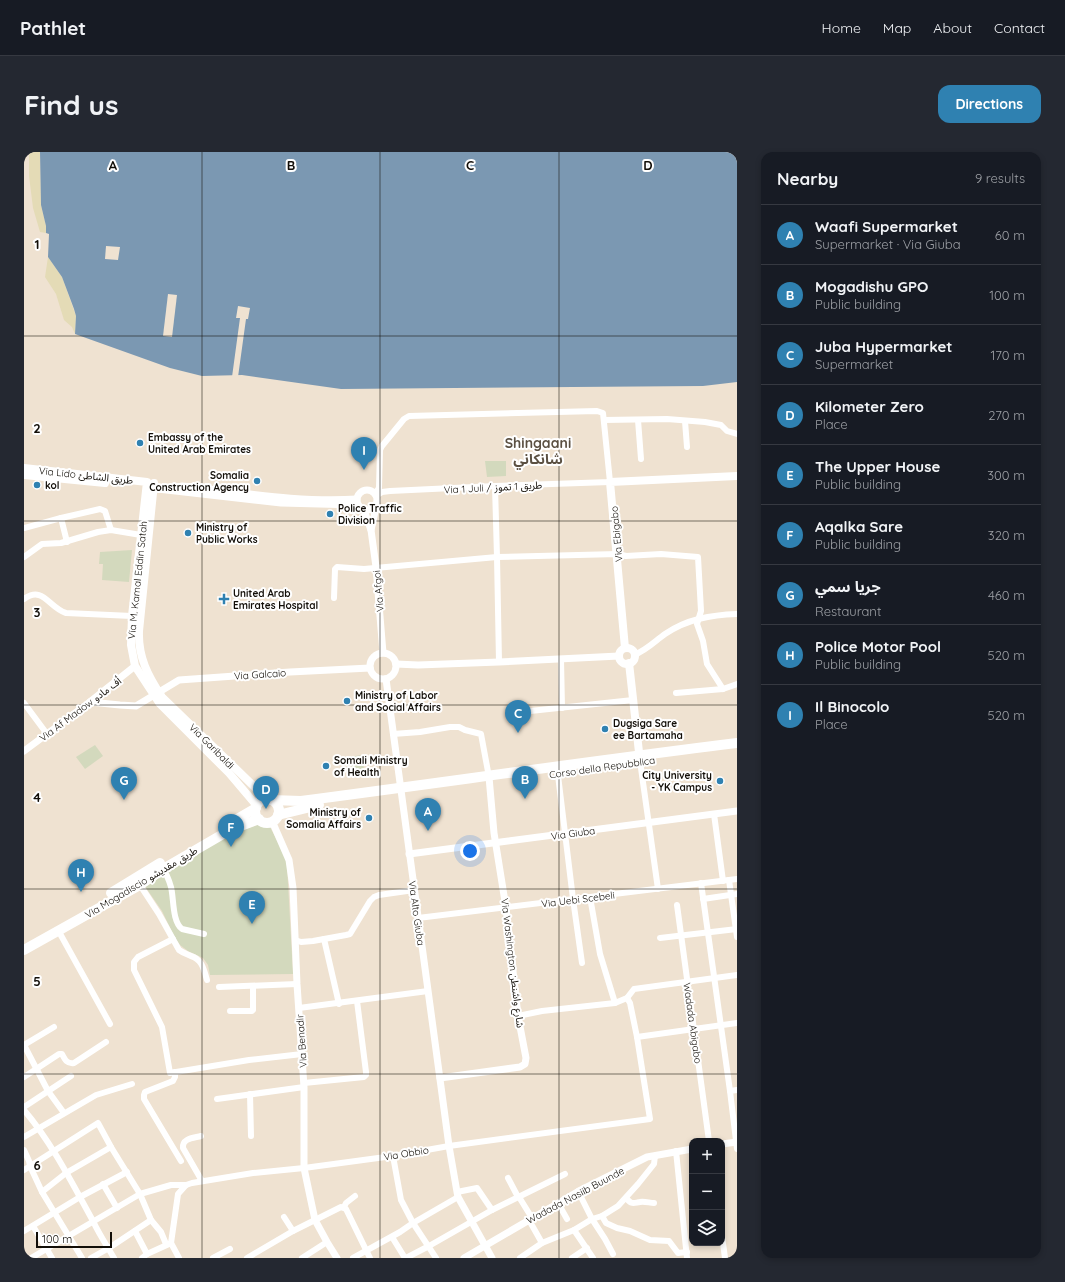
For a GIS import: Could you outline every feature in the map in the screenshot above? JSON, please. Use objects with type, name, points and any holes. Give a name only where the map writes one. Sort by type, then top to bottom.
[{"type":"highway","points":[[401,791],[309,807],[265,822],[257,816],[256,807],[261,801],[269,799],[301,801],[401,791],[489,780],[737,743]]},
{"type":"highway","name":"Corso della Repubblica","points":[[640,758],[737,748]]},
{"type":"highway","points":[[269,799],[277,804],[279,811],[275,818]]},
{"type":"highway","name":"Via Mogadiscio طريق مقديشو","points":[[24,950],[31,941],[140,885],[161,866],[256,807]]},
{"type":"highway","name":"Via Mogadiscio طريق مقديشو","points":[[31,941],[58,930],[68,921],[116,890],[230,830],[259,819]]},
{"type":"main road","name":"Via Lido طريق الشاطئ","points":[[24,468],[50,475],[117,484],[151,485]]},
{"type":"main road","name":"Via Lido طريق الشاطئ","points":[[24,475],[50,475],[151,485]]},
{"type":"main road","points":[[610,482],[737,476]]},
{"type":"main road","name":"Via Ebigabo","points":[[610,482],[626,648]]},
{"type":"main road","name":"Via M. Kamal Eddin Satah","points":[[151,485],[141,535],[132,616],[142,659],[157,694]]},
{"type":"main road","name":"Via M. Kamal Eddin Satah","points":[[151,485],[135,630],[131,645],[135,666],[157,694]]},
{"type":"main road","points":[[626,648],[630,649],[634,655],[634,659],[629,664],[622,662],[619,656],[621,651],[626,648]]},
{"type":"main road","points":[[629,664],[640,758]]},
{"type":"main road","name":"Via Garibaldi","points":[[157,694],[269,799]]},
{"type":"main road","name":"Via Garibaldi","points":[[157,694],[160,704],[229,773],[256,807]]},
{"type":"street","points":[[375,495],[379,488],[380,450],[404,419],[409,416],[597,411],[603,413],[604,420],[667,420],[713,423],[721,426],[731,433],[737,434]]},
{"type":"street","name":"Via Ebigabo","points":[[604,420],[610,482]]},
{"type":"street","points":[[638,420],[641,459]]},
{"type":"street","points":[[685,421],[687,447]]},
{"type":"street","name":"Via 1 Juli / طريق 1 تموز","points":[[375,495],[390,491],[610,482]]},
{"type":"street","points":[[151,485],[162,488],[280,503],[360,504],[371,509],[376,505]]},
{"type":"street","points":[[495,486],[499,662]]},
{"type":"street","points":[[364,491],[372,492],[377,500],[371,530],[360,504],[360,493],[364,491]]},
{"type":"street","points":[[24,528],[100,509],[105,511],[111,530]]},
{"type":"street","points":[[61,518],[67,542]]},
{"type":"street","points":[[24,557],[42,544],[67,542],[98,532],[111,530],[141,535]]},
{"type":"street","name":"Via Afgoi","points":[[371,530],[376,567],[383,653]]},
{"type":"street","points":[[334,598],[335,569],[337,567],[364,569],[497,557],[618,554],[626,556],[661,554],[698,557],[701,611],[697,624],[703,641],[707,664],[723,689]]},
{"type":"street","points":[[24,599],[33,594],[38,594],[60,611],[132,616]]},
{"type":"street","points":[[634,655],[645,650],[676,627],[690,621],[737,614]]},
{"type":"street","points":[[383,653],[394,658],[396,664],[394,674],[386,679],[376,678],[370,668],[370,663],[374,656],[383,653]]},
{"type":"street","points":[[396,664],[418,665],[619,656]]},
{"type":"street","points":[[561,659],[562,708]]},
{"type":"street","name":"Via Af Madow أف مادو","points":[[24,751],[90,702],[135,666]]},
{"type":"street","name":"Via Galcaio","points":[[90,702],[136,706],[178,680],[370,668]]},
{"type":"street","name":"Via Alto Giuba","points":[[386,679],[449,1146],[457,1195],[492,1258]]},
{"type":"street","points":[[676,693],[723,689],[737,684]]},
{"type":"street","points":[[521,712],[633,700]]},
{"type":"street","points":[[24,703],[47,734]]},
{"type":"street","points":[[393,734],[420,732],[450,727],[459,727],[481,734],[489,780]]},
{"type":"street","points":[[640,758],[658,889]]},
{"type":"street","points":[[557,770],[564,834],[582,963]]},
{"type":"street","name":"Via Washington شارع واشنطن","points":[[440,1078],[520,1067],[525,1064],[526,1058],[518,1016],[506,908],[496,843],[489,780]]},
{"type":"street","name":"Via Giuba","points":[[410,854],[737,811]]},
{"type":"street","points":[[714,814],[726,880],[734,894],[737,937]]},
{"type":"street","name":"Via Benadir","points":[[275,818],[289,860],[293,888],[297,984],[304,1085],[304,1168],[315,1220],[337,1258]]},
{"type":"street","points":[[161,866],[170,881],[174,909],[180,927],[182,929],[204,934]]},
{"type":"street","name":"Via Uebi Scebeli","points":[[418,918],[737,879]]},
{"type":"street","points":[[701,884],[737,1144],[725,1144]]},
{"type":"street","points":[[140,885],[159,914],[179,950],[200,960],[208,980]]},
{"type":"street","points":[[295,940],[301,942],[350,934],[356,922],[374,897],[414,890]]},
{"type":"street","points":[[703,899],[734,894]]},
{"type":"street","points":[[590,897],[600,954],[615,1003]]},
{"type":"street","name":"Wadada Abigabo","points":[[676,905],[709,1138]]},
{"type":"street","points":[[660,938],[736,929]]},
{"type":"street","points":[[58,930],[110,1024]]},
{"type":"street","points":[[173,939],[138,957],[134,962],[134,970],[162,1028],[170,1073],[249,1060],[302,1054]]},
{"type":"street","points":[[324,939],[339,1004]]},
{"type":"street","points":[[518,1016],[615,1003],[627,998],[634,989],[737,975]]},
{"type":"street","points":[[219,987],[297,984]]},
{"type":"street","points":[[230,1011],[252,1012],[253,986]]},
{"type":"street","points":[[299,1008],[339,1004],[428,991]]},
{"type":"street","points":[[627,998],[630,1003],[637,1037],[737,1023]]},
{"type":"street","points":[[217,1099],[364,1077],[366,1072],[357,1001]]},
{"type":"street","points":[[54,1027],[24,1045],[48,1091],[64,1113]]},
{"type":"street","name":"Via Obbio","points":[[31,1258],[140,1194],[171,1185],[186,1185],[253,1173],[393,1156],[449,1146],[650,1119],[637,1037]]},
{"type":"street","points":[[24,1077],[59,1054],[62,1054],[70,1064],[74,1063],[106,1042]]},
{"type":"street","points":[[175,1072],[173,1081],[145,1092],[144,1099],[181,1161]]},
{"type":"street","points":[[71,1076],[24,1108],[39,1128],[114,1258]]},
{"type":"street","points":[[24,1137],[96,1095],[132,1084]]},
{"type":"street","points":[[730,1091],[737,1090]]},
{"type":"street","points":[[250,1094],[251,1136]]},
{"type":"street","points":[[27,1168],[98,1123],[140,1194],[151,1220],[179,1258]]},
{"type":"street","points":[[201,1136],[184,1141],[183,1148],[202,1181]]},
{"type":"street","points":[[42,1192],[66,1173],[111,1147]]},
{"type":"street","name":"Wadada Nasiib Buunde","points":[[464,1258],[558,1203],[647,1157],[689,1149]]},
{"type":"street","points":[[24,1150],[29,1161],[27,1168],[56,1213],[82,1258]]},
{"type":"street","points":[[602,1216],[606,1223],[610,1225],[630,1231],[650,1240],[669,1242],[678,1253],[687,1255],[676,1151]]},
{"type":"street","points":[[393,1156],[401,1200],[413,1223],[436,1258]]},
{"type":"street","points":[[521,1258],[542,1243],[574,1230],[618,1206],[654,1164],[655,1156]]},
{"type":"street","points":[[24,1231],[56,1213],[80,1197],[127,1172]]},
{"type":"street","points":[[392,1237],[406,1258],[471,1221],[565,1174]]},
{"type":"street","points":[[508,1178],[531,1219],[542,1243]]},
{"type":"street","points":[[103,1184],[117,1208]]},
{"type":"street","points":[[168,1244],[178,1194],[186,1185]]},
{"type":"street","points":[[353,1258],[392,1237],[457,1195],[477,1188],[492,1210]]},
{"type":"street","points":[[578,1192],[592,1219],[606,1239],[613,1254]]},
{"type":"street","points":[[247,1258],[315,1220],[341,1207],[344,1207],[346,1203],[355,1196]]},
{"type":"street","points":[[626,1198],[633,1203],[654,1203]]},
{"type":"street","points":[[558,1203],[567,1219]]},
{"type":"street","points":[[344,1207],[370,1258]]},
{"type":"street","points":[[284,1217],[293,1232]]},
{"type":"street","points":[[91,1258],[151,1220]]},
{"type":"street","points":[[33,1226],[52,1258]]},
{"type":"street","points":[[574,1230],[593,1258]]},
{"type":"street","points":[[135,1231],[144,1256],[168,1244]]},
{"type":"street","points":[[305,1257],[327,1242]]},
{"type":"street","points":[[723,1246],[725,1258]]},
{"type":"street","points":[[213,1258],[230,1248]]},
{"type":"street","points":[[572,1258],[587,1248]]},
{"type":"green space","points":[[485,461],[506,461],[506,476],[487,477]]},
{"type":"green space","points":[[132,550],[129,582],[102,580],[103,564],[99,564],[100,552]]},
{"type":"green space","points":[[95,745],[103,756],[85,769],[76,757]]},
{"type":"green space","points":[[361,755],[365,773],[352,775],[350,757]]},
{"type":"green space","points":[[260,824],[269,825],[284,854],[287,865],[293,974],[210,975],[208,965],[203,958],[188,951],[180,945],[162,911],[144,885],[231,834]]},
{"type":"sand","points":[[29,152],[40,152],[41,205],[46,226],[46,233],[40,232],[33,208],[29,176]]},
{"type":"sand","points":[[48,257],[62,277],[76,316],[75,334],[72,327],[64,320],[56,294],[45,277]]},
{"type":"water","points":[[40,152],[737,152],[737,382],[703,386],[341,389],[242,375],[202,376],[170,368],[75,334],[76,316],[74,309],[62,277],[48,257],[49,234],[46,233],[46,226],[41,205]]},
{"type":"pier","points":[[106,246],[120,247],[118,260],[105,259]]},
{"type":"pier","points":[[168,294],[177,295],[172,337],[163,336]]},
{"type":"pier","points":[[238,306],[250,308],[248,319],[246,319],[238,377],[232,377],[240,318],[236,318]]},
{"type":"place","name":"Embassy of the United Arab Emirates","points":[[140,443]]},
{"type":"place","name":"Il Binocolo","points":[[364,470]]},
{"type":"place","name":"Somalia Construction Agency","points":[[257,481]]},
{"type":"place","name":"kol","points":[[37,485]]},
{"type":"place","name":"Police Traffic Division","points":[[330,514]]},
{"type":"place","name":"Ministry of Public Works","points":[[188,533]]},
{"type":"place","name":"United Arab Emirates Hospital","points":[[224,599]]},
{"type":"place","name":"Ministry of Labor and Social Affairs","points":[[347,701]]},
{"type":"place","name":"Dugsiga Sare ee Bartamaha","points":[[605,729]]},
{"type":"place","name":"Juba Hypermarket","points":[[518,733]]},
{"type":"place","name":"Somali Ministry of Health","points":[[326,766]]},
{"type":"place","name":"City University - YK Campus","points":[[720,781]]},
{"type":"place","name":"Mogadishu GPO","points":[[525,799]]},
{"type":"place","name":"جريا سمي","points":[[124,800]]},
{"type":"place","name":"Kilometer Zero","points":[[266,809]]},
{"type":"place","name":"Ministry of Somalia Affairs","points":[[369,818]]},
{"type":"place","name":"Waafi Supermarket","points":[[428,831]]},
{"type":"place","name":"Aqalka Sare","points":[[231,847]]},
{"type":"place","name":"Police Motor Pool","points":[[81,892]]},
{"type":"place","name":"The Upper House","points":[[252,924]]},
{"type":"district","name":"Shingaani شانكاني","points":[[538,452]]}]
